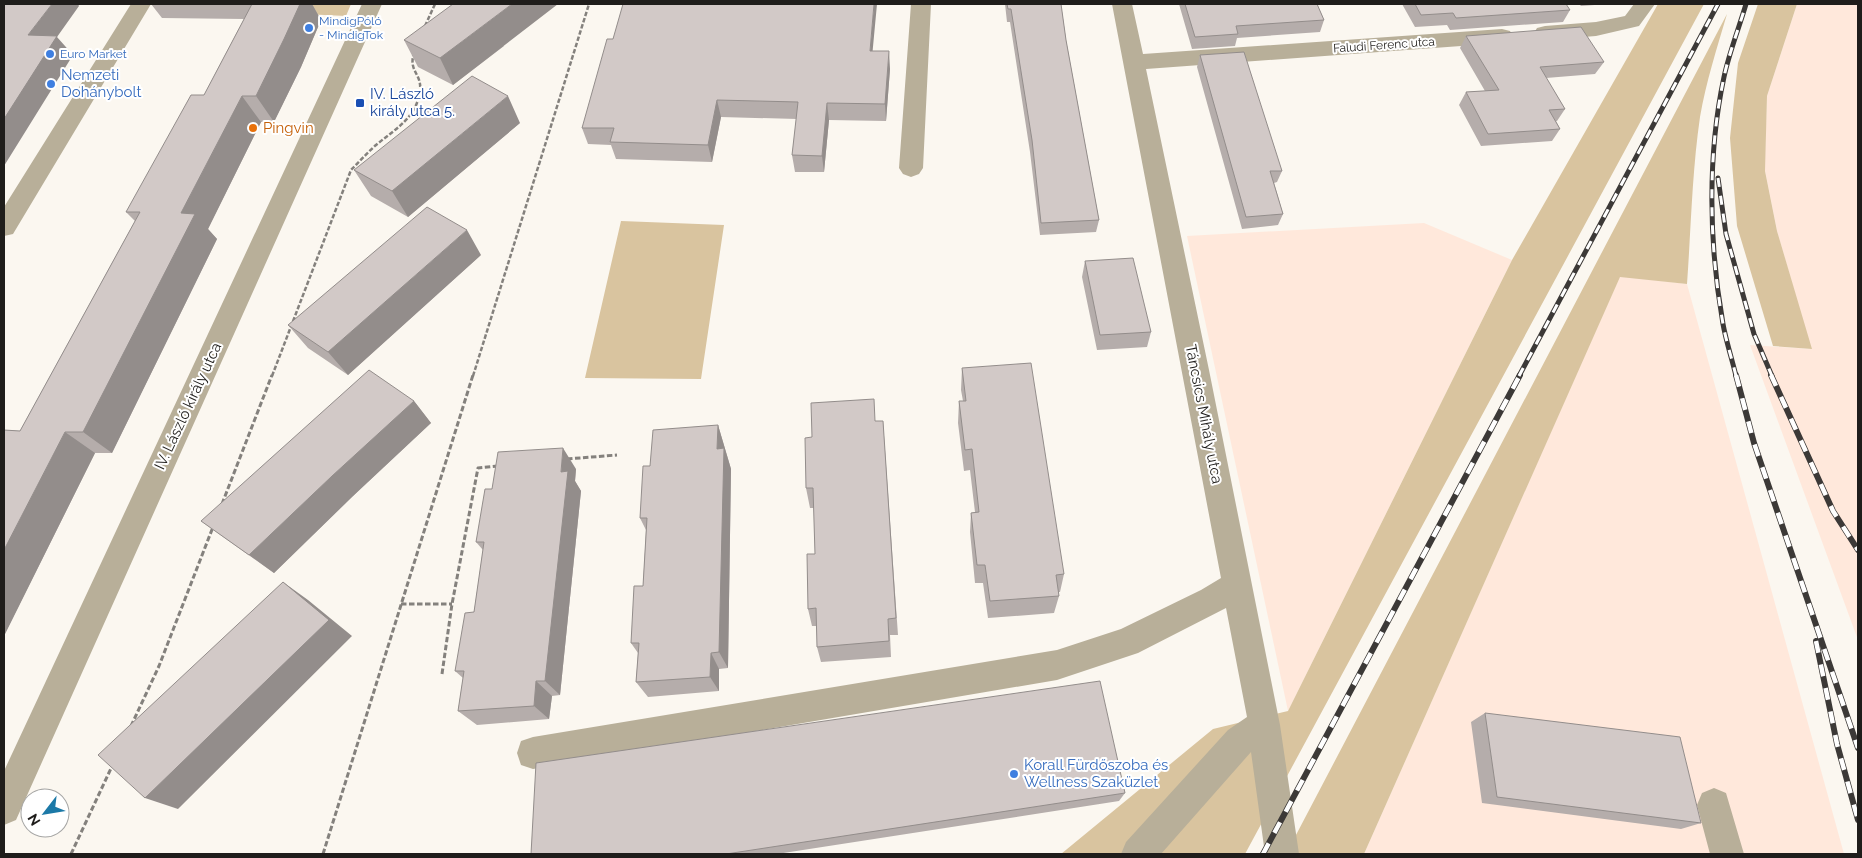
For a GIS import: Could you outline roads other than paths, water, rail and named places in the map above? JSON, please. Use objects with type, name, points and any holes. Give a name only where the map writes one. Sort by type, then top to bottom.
[{"type":"street","points":[[4,227],[141,4]]},
{"type":"street","name":"IV. László király utca","points":[[6,800],[372,4]]},
{"type":"street","points":[[911,168],[921,4]]},
{"type":"street","name":"Táncsics Mihály utca","points":[[1122,4],[1196,370],[1264,725],[1280,840]]},
{"type":"street","name":"Faludi Ferenc utca","points":[[1135,62],[1596,29],[1632,21],[1645,4]]},
{"type":"street","points":[[533,753],[1057,665],[1127,642],[1212,600],[1236,585]]},
{"type":"street","points":[[1138,854],[1239,741],[1264,725]]},
{"type":"street","points":[[1714,805],[1727,854]]},
{"type":"railway","points":[[1519,376],[1718,4]]},
{"type":"railway","points":[[1736,376],[1724,330],[1718,294],[1712,200],[1715,138],[1724,77],[1746,4]]},
{"type":"railway","points":[[1718,178],[1726,234],[1754,334],[1772,376]]},
{"type":"railway","points":[[1263,854],[1520,375]]},
{"type":"railway","points":[[1736,375],[1754,443],[1858,748]]},
{"type":"railway","points":[[1771,375],[1833,511],[1858,550]]},
{"type":"railway","points":[[1816,641],[1837,744],[1858,820]]},
{"type":"place","name":"MindigPóló - MindigTok","points":[[309,28]]},
{"type":"place","name":"Euro Market","points":[[50,54]]},
{"type":"place","name":"Nemzeti Dohánybolt","points":[[51,84]]},
{"type":"place","name":"IV. László király utca 5.","points":[[360,103]]},
{"type":"place","name":"Pingvin","points":[[253,128]]},
{"type":"place","name":"Korall Fürdőszoba és Wellness Szaküzlet","points":[[1014,774]]}]
